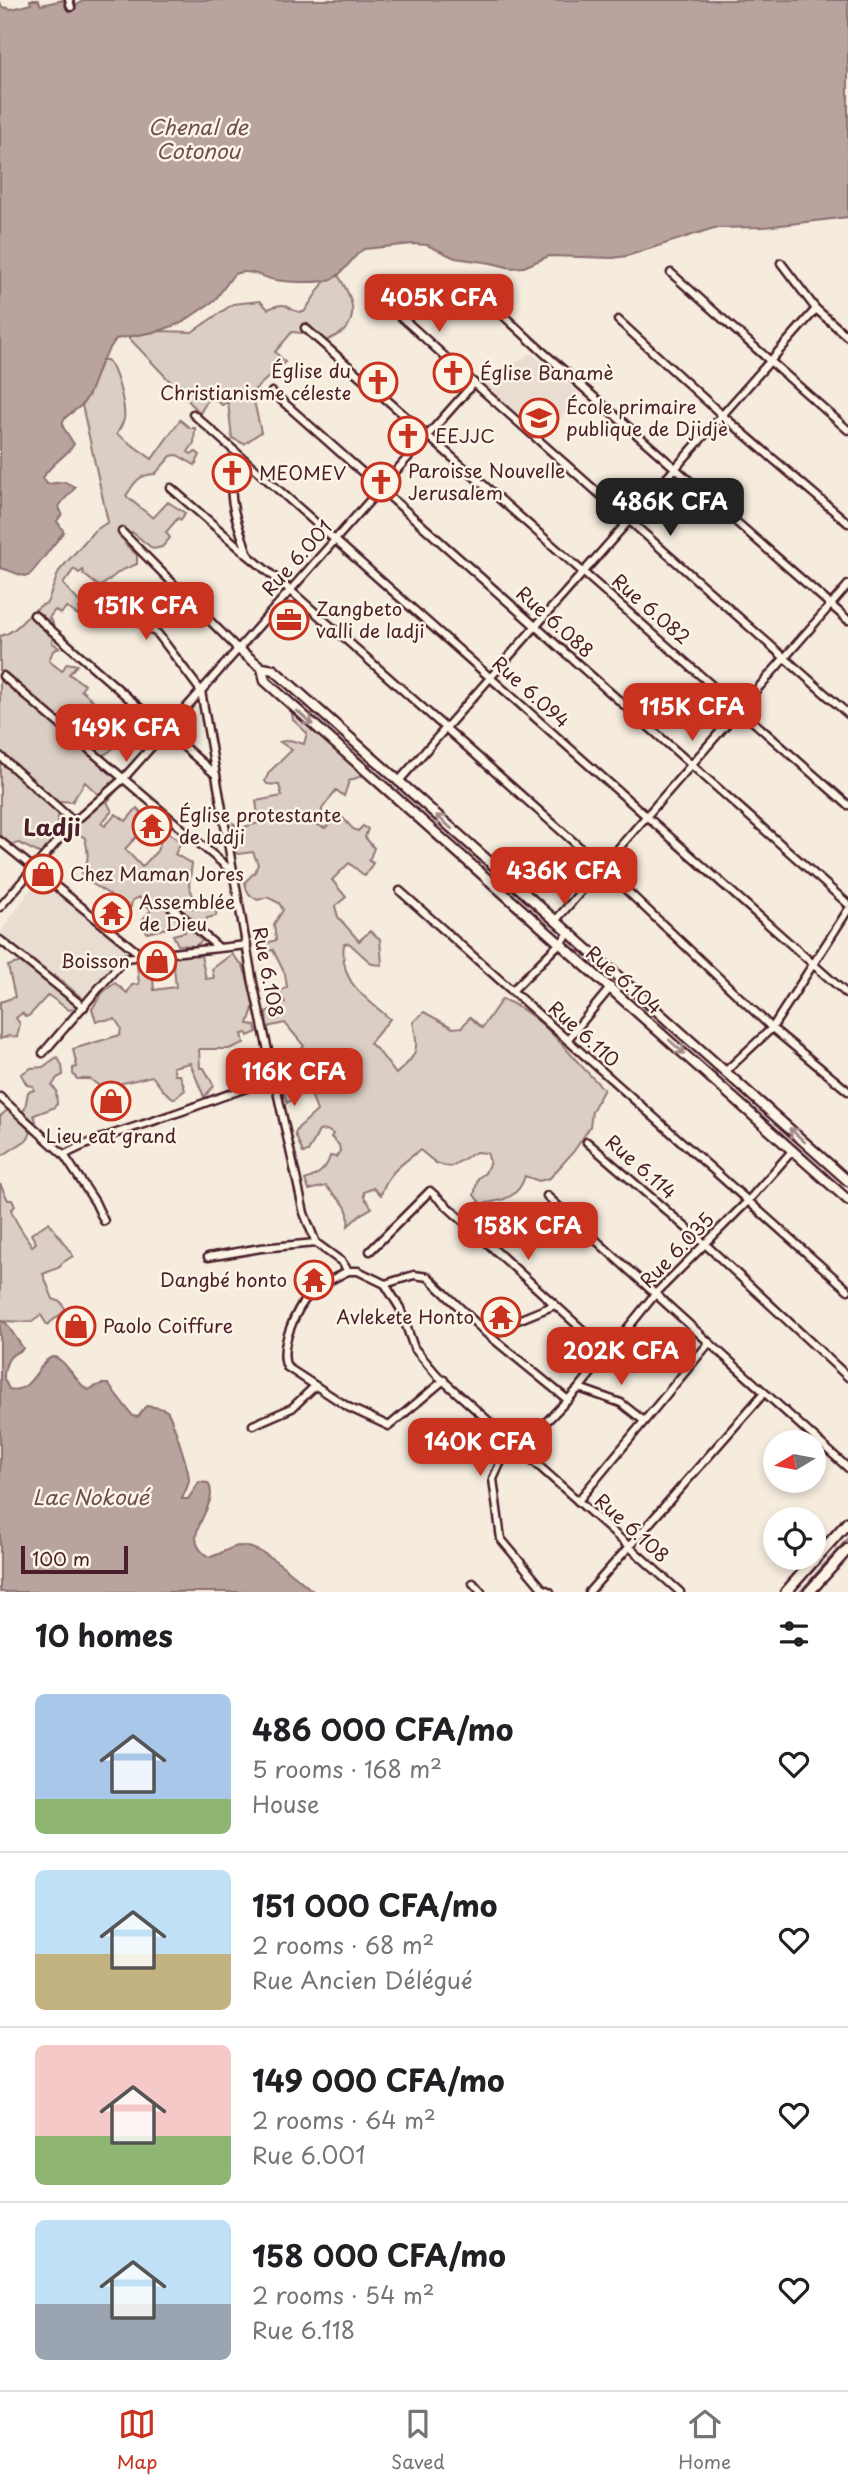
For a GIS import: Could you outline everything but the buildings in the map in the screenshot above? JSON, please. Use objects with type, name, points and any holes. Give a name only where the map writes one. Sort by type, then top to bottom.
[{"type":"main road","points":[[786,1592],[848,1522]]},
{"type":"main road","points":[[809,1592],[848,1549]]},
{"type":"street","points":[[781,263],[816,309],[848,337]]},
{"type":"street","points":[[671,273],[848,430]]},
{"type":"street","points":[[469,284],[848,620]]},
{"type":"street","points":[[387,304],[848,714]]},
{"type":"street","points":[[398,782],[816,309]]},
{"type":"street","points":[[618,320],[722,415],[848,523]]},
{"type":"street","name":"Rue 6.082","points":[[305,328],[848,805]]},
{"type":"street","name":"Rue 6.001","points":[[0,906],[74,822],[123,779],[474,383]]},
{"type":"street","name":"Rue 6.088","points":[[272,392],[848,904]]},
{"type":"street","name":"Rue 6.094","points":[[193,414],[848,995]]},
{"type":"street","points":[[244,460],[234,478],[232,488],[248,556]]},
{"type":"street","points":[[170,488],[290,590],[602,867],[772,1028],[848,1091]]},
{"type":"street","points":[[122,532],[237,648]]},
{"type":"street","points":[[556,920],[848,585]]},
{"type":"street","points":[[117,607],[158,634],[201,691]]},
{"type":"street","points":[[34,615],[216,775]]},
{"type":"street","name":"Rue 6.104","points":[[237,648],[262,668],[274,670],[727,1070],[848,1181]]},
{"type":"street","name":"Rue 6.104","points":[[262,668],[265,681],[848,1200]]},
{"type":"street","points":[[3,676],[233,872]]},
{"type":"street","name":"Rue 6.108","points":[[201,691],[273,1080],[304,1213],[316,1243]]},
{"type":"street","points":[[0,756],[74,822]]},
{"type":"street","points":[[0,841],[142,956]]},
{"type":"street","name":"Rue 6.110","points":[[400,891],[848,1290]]},
{"type":"street","points":[[169,905],[218,947]]},
{"type":"street","points":[[727,1070],[772,1028],[848,910]]},
{"type":"street","points":[[512,991],[571,932]]},
{"type":"street","points":[[0,940],[84,1007]]},
{"type":"street","points":[[43,1053],[125,958],[247,945]]},
{"type":"street","points":[[567,1040],[611,988]]},
{"type":"street","points":[[64,1155],[80,1146],[215,1097],[273,1080]]},
{"type":"street","points":[[0,1097],[64,1155],[96,1202],[104,1221]]},
{"type":"street","name":"Rue 6.114","points":[[587,1142],[705,1244],[848,1377]]},
{"type":"street","name":"Rue 6.035","points":[[520,1449],[579,1388],[656,1293],[748,1201],[793,1150]]},
{"type":"street","points":[[370,1251],[430,1191],[608,1353]]},
{"type":"street","points":[[547,1196],[848,1468]]},
{"type":"street","points":[[208,1257],[261,1248],[316,1243],[342,1262],[348,1271]]},
{"type":"street","points":[[444,1380],[389,1426],[348,1408],[288,1367],[285,1362],[289,1331],[311,1293],[348,1271],[358,1271],[385,1284],[414,1275],[428,1277],[486,1333],[568,1400]]},
{"type":"street","name":"Rue 6.108","points":[[385,1284],[400,1308],[414,1348],[444,1380],[680,1592]]},
{"type":"street","points":[[486,1333],[555,1305]]},
{"type":"street","points":[[578,1501],[709,1343]]},
{"type":"street","points":[[253,1425],[292,1408],[315,1386]]},
{"type":"street","points":[[579,1388],[621,1403],[644,1421]]},
{"type":"street","points":[[589,1592],[764,1393]]},
{"type":"street","points":[[512,1443],[493,1479],[501,1539],[542,1588],[550,1592]]},
{"type":"street","points":[[472,1583],[481,1592]]},
{"type":"shaded area","points":[[338,275],[351,301],[350,322],[344,331],[326,341],[315,331],[312,334],[292,332],[275,352],[285,362],[252,392],[261,432],[244,444],[232,438],[228,402],[222,405],[210,396],[200,413],[128,337],[159,331],[192,332],[233,304],[260,301],[268,309],[285,305],[304,312],[324,282]]},
{"type":"shaded area","name":"École primaire publique de Djidjè","points":[[531,353],[580,395],[542,440],[481,386]]},
{"type":"shaded area","points":[[102,360],[107,360],[110,364],[122,397],[124,419],[117,434],[152,459],[180,420],[190,428],[195,428],[194,443],[188,452],[200,455],[195,465],[177,455],[171,456],[155,474],[138,480],[126,496],[153,518],[168,502],[185,513],[181,520],[178,518],[166,532],[170,538],[162,547],[153,549],[132,532],[125,544],[137,555],[137,564],[120,571],[100,587],[83,574],[83,570],[79,573],[74,569],[63,584],[82,605],[79,609],[82,612],[78,615],[66,607],[61,614],[55,610],[49,618],[53,623],[53,630],[37,617],[36,623],[53,636],[52,642],[59,648],[53,651],[49,661],[62,671],[67,663],[77,665],[69,674],[85,685],[81,690],[102,708],[80,728],[93,739],[110,724],[124,735],[110,751],[99,758],[123,783],[107,802],[112,811],[101,823],[105,826],[116,814],[126,821],[137,808],[150,822],[125,849],[142,867],[157,851],[165,830],[181,842],[175,854],[192,864],[189,885],[193,896],[192,908],[217,904],[216,916],[207,918],[204,939],[195,946],[178,945],[173,935],[185,932],[183,924],[147,933],[143,919],[151,910],[139,897],[132,901],[131,907],[119,909],[110,895],[83,878],[87,847],[85,838],[77,833],[78,827],[99,795],[85,782],[72,802],[61,801],[57,824],[49,840],[54,854],[49,858],[19,843],[6,846],[0,841],[0,636],[13,630],[34,610],[47,603],[59,571],[94,531],[108,522],[82,405]]},
{"type":"shaded area","points":[[297,703],[301,704],[298,712],[307,717],[319,708],[373,754],[368,773],[349,781],[344,796],[336,790],[322,809],[322,814],[316,816],[315,824],[325,828],[340,815],[353,829],[358,831],[363,826],[368,829],[365,837],[374,848],[369,861],[373,863],[365,876],[349,863],[332,880],[346,897],[335,906],[338,917],[359,941],[370,931],[380,939],[382,965],[372,964],[349,943],[344,944],[345,969],[355,988],[390,1019],[370,1043],[396,1074],[413,1056],[416,1040],[413,1022],[424,1012],[453,1028],[462,1027],[470,1017],[482,1028],[502,999],[531,1016],[557,1039],[604,1089],[592,1111],[590,1127],[574,1151],[550,1178],[539,1181],[525,1176],[514,1194],[503,1200],[481,1204],[474,1195],[478,1178],[485,1173],[490,1162],[487,1153],[476,1152],[450,1167],[436,1163],[420,1150],[391,1175],[381,1195],[373,1188],[364,1192],[364,1197],[372,1208],[348,1226],[346,1207],[326,1186],[309,1190],[305,1180],[321,1171],[330,1156],[336,1157],[340,1151],[339,1145],[331,1137],[333,1134],[327,1130],[319,1131],[308,1152],[303,1153],[295,1134],[317,1111],[311,1094],[306,1091],[287,1103],[281,1081],[296,1079],[304,1069],[295,1057],[304,1046],[285,1023],[267,1027],[266,1012],[285,1002],[279,992],[287,987],[285,974],[273,950],[263,952],[261,945],[276,940],[274,924],[283,910],[279,903],[267,897],[258,900],[247,891],[245,882],[255,872],[258,864],[253,852],[234,852],[237,840],[233,823],[240,828],[259,823],[256,801],[282,796],[279,785],[267,784],[265,781],[269,772],[292,750],[280,742],[290,740],[304,744],[307,733],[293,720],[291,708]]},
{"type":"shaded area","points":[[38,879],[128,948],[85,1002],[0,933]]},
{"type":"shaded area","points":[[184,954],[201,956],[206,979],[214,978],[212,969],[232,954],[243,966],[255,1002],[248,1024],[255,1025],[257,1032],[248,1036],[247,1033],[242,1034],[244,1043],[229,1049],[199,1049],[200,1068],[204,1068],[214,1086],[204,1097],[190,1063],[173,1067],[175,1075],[180,1075],[185,1090],[174,1099],[152,1076],[102,1088],[90,1079],[77,1079],[73,1074],[73,1068],[77,1067],[73,1049],[120,1035],[121,1028],[115,1019],[96,1021],[92,1009],[103,992],[115,983],[127,993],[132,985],[139,984],[137,965],[152,967],[154,990],[176,987],[173,958]]},
{"type":"shaded area","points":[[24,961],[48,982],[55,975],[83,999],[81,1007],[69,1010],[48,995],[30,1015],[26,1017],[22,1013],[16,1018],[20,1024],[17,1037],[0,1039],[0,1002],[15,997],[8,966]]},
{"type":"shaded area","points":[[57,1057],[62,1065],[63,1075],[57,1078],[52,1086],[56,1090],[57,1104],[34,1115],[36,1121],[33,1123],[21,1114],[28,1092],[34,1090],[33,1086],[27,1085],[21,1074],[31,1068],[43,1067]]},
{"type":"shaded area","points":[[9,1109],[31,1132],[28,1139],[0,1157],[0,1116]]},
{"type":"shaded area","points":[[0,1184],[8,1200],[12,1200],[15,1206],[11,1210],[13,1215],[32,1246],[36,1243],[31,1234],[49,1222],[73,1256],[60,1267],[43,1274],[53,1299],[61,1302],[66,1310],[47,1325],[41,1315],[32,1322],[0,1321]]},
{"type":"water","name":"Chenal de Cotonou","points":[[30,0],[38,0],[41,5],[63,0],[66,8],[84,0],[848,0],[848,217],[764,227],[714,228],[627,256],[549,256],[524,267],[511,268],[455,258],[427,245],[413,244],[364,249],[341,273],[327,281],[293,282],[249,272],[234,274],[215,300],[181,323],[159,331],[116,339],[102,360],[82,405],[63,422],[63,427],[74,444],[43,478],[47,484],[65,482],[75,487],[59,507],[62,514],[57,521],[64,532],[28,576],[21,575],[0,568],[0,2],[2,7],[12,9],[31,4]]},
{"type":"water","name":"Lac Nokoué","points":[[0,1321],[6,1323],[23,1348],[10,1357],[6,1365],[4,1379],[9,1389],[24,1387],[47,1359],[52,1357],[61,1360],[88,1390],[108,1384],[133,1416],[138,1417],[146,1406],[167,1411],[189,1479],[182,1499],[188,1499],[199,1482],[208,1483],[211,1492],[210,1501],[197,1530],[196,1540],[200,1549],[209,1557],[236,1546],[249,1547],[279,1563],[314,1592],[0,1592]]},
{"type":"waterway","points":[[800,1592],[848,1538]]},
{"type":"place","name":"Église Banamè","points":[[453,373]]},
{"type":"place","name":"Église du Christianisme céleste","points":[[378,382]]},
{"type":"place","name":"École primaire publique de Djidjè","points":[[539,418]]},
{"type":"place","name":"EEJJC","points":[[408,436]]},
{"type":"place","name":"MEOMEV","points":[[232,473]]},
{"type":"place","name":"Paroisse Nouvelle Jerusalem","points":[[381,482]]},
{"type":"place","name":"Zangbeto valli de ladji","points":[[289,620]]},
{"type":"place","name":"Église protestante de ladji","points":[[152,826]]},
{"type":"place","name":"Chez Maman Jores","points":[[43,874]]},
{"type":"place","name":"Assemblée de Dieu","points":[[112,913]]},
{"type":"place","name":"Boisson","points":[[157,961]]},
{"type":"place","name":"Lieu eat grand","points":[[111,1101]]},
{"type":"place","name":"Dangbé honto","points":[[314,1280]]},
{"type":"place","name":"Avlekete Honto","points":[[501,1317]]},
{"type":"place","name":"Paolo Coiffure","points":[[76,1326]]},
{"type":"district","name":"Ladji","points":[[52,828]]}]
